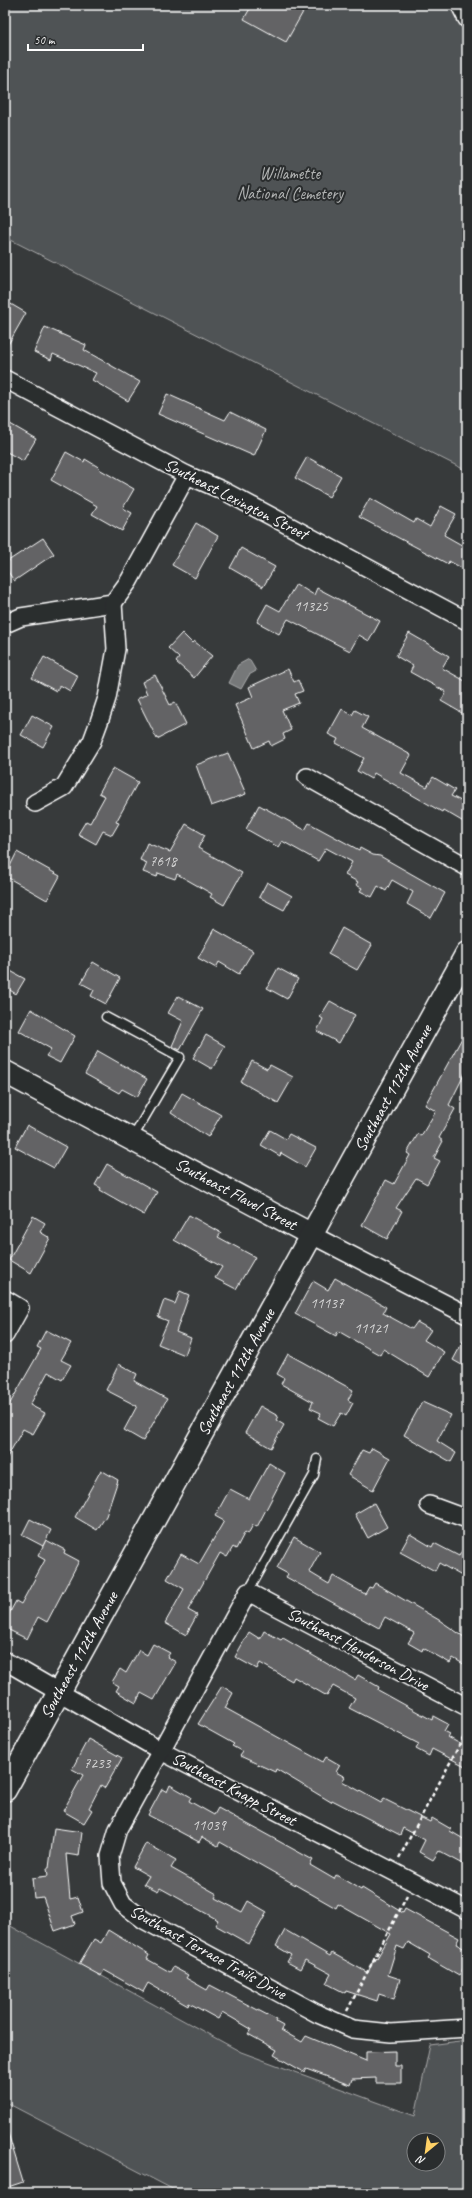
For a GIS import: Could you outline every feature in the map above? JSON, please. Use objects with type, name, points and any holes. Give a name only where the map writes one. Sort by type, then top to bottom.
[{"type":"main road","name":"Southeast 112th Avenue","points":[[5,1790],[467,953]]},
{"type":"main road","name":"Southeast Flavel Street","points":[[5,1073],[312,1234]]},
{"type":"street","points":[[460,5],[467,19]]},
{"type":"street","name":"Southeast Lexington Street","points":[[5,379],[187,475],[224,491],[467,621]]},
{"type":"street","points":[[35,803],[64,787],[92,741],[100,722],[107,698],[116,649],[113,603],[130,581],[187,475]]},
{"type":"street","points":[[5,624],[21,617],[113,603]]},
{"type":"street","points":[[306,778],[467,867]]},
{"type":"street","name":"Southeast Flavel Street","points":[[312,1234],[467,1315]]},
{"type":"street","points":[[5,1299],[20,1308],[5,1335]]},
{"type":"street","points":[[429,1505],[467,1519]]},
{"type":"street","name":"Southeast Henderson Drive","points":[[248,1592],[467,1707]]},
{"type":"street","name":"Southeast Terrace Trails Drive","points":[[248,1592],[118,1829],[110,1856],[112,1883],[123,1904],[144,1920],[318,2014],[353,2029],[391,2033],[467,2028]]},
{"type":"street","name":"Southeast Knapp Street","points":[[5,1661],[161,1751],[467,1910]]},
{"type":"lane","points":[[106,1017],[180,1057],[132,1139]]},
{"type":"lane","points":[[248,1592],[314,1475],[318,1459]]},
{"type":"path","points":[[392,1871],[467,1731]]},
{"type":"path","points":[[340,2023],[414,1883]]},
{"type":"green space","name":"Willamette National Cemetery","points":[[5,5],[467,5],[467,471],[5,237]]},
{"type":"green space","points":[[5,1923],[241,2052],[415,2116],[430,2045],[467,2040],[467,2193],[180,2193],[5,2102]]},
{"type":"shaded area","points":[[249,659],[256,671],[249,675],[241,689],[229,683],[238,665]]},
{"type":"building","points":[[252,5],[307,5],[286,42],[244,19]]},
{"type":"building","points":[[9,303],[26,313],[5,350],[5,311]]},
{"type":"building","points":[[45,327],[86,345],[84,350],[140,382],[128,401],[92,380],[96,373],[53,354],[51,360],[34,352]]},
{"type":"building","points":[[167,394],[225,420],[230,412],[266,430],[254,456],[158,414]]},
{"type":"building","points":[[5,421],[36,439],[23,461],[5,451]]},
{"type":"building","points":[[66,452],[84,462],[85,459],[100,468],[99,469],[134,489],[123,508],[132,513],[122,531],[92,514],[97,506],[51,480]]},
{"type":"building","points":[[307,457],[341,476],[329,497],[295,478]]},
{"type":"building","points":[[370,498],[414,523],[416,519],[430,527],[441,506],[456,514],[444,535],[467,548],[467,571],[449,561],[448,564],[359,517]]},
{"type":"building","points":[[196,523],[218,536],[195,578],[172,565]]},
{"type":"building","points":[[43,538],[54,554],[14,581],[5,567],[5,563]]},
{"type":"building","points":[[241,548],[275,567],[263,587],[230,568]]},
{"type":"building","points":[[296,584],[314,595],[317,588],[380,621],[369,641],[359,635],[350,651],[288,619],[279,634],[257,622],[267,604],[280,611]]},
{"type":"building","points":[[182,633],[192,643],[194,641],[212,656],[194,678],[176,662],[179,658],[168,648]]},
{"type":"building","points":[[409,633],[449,656],[442,668],[467,682],[467,716],[441,701],[446,692],[410,672],[413,666],[396,656]]},
{"type":"building","points":[[44,657],[78,676],[70,691],[60,685],[56,691],[32,678]]},
{"type":"building","points":[[288,669],[294,682],[298,680],[303,691],[295,694],[299,703],[282,710],[291,730],[283,734],[285,739],[271,746],[269,741],[254,748],[235,705],[253,697],[249,687]]},
{"type":"building","points":[[155,675],[170,705],[175,702],[186,724],[157,739],[137,699],[147,694],[142,682]]},
{"type":"building","points":[[342,709],[352,715],[355,710],[368,717],[362,728],[411,755],[401,773],[427,787],[433,777],[455,790],[451,796],[467,804],[467,824],[443,810],[442,812],[374,773],[371,779],[357,771],[364,758],[336,743],[338,739],[328,734]]},
{"type":"building","points":[[32,715],[54,727],[43,747],[21,735]]},
{"type":"building","points":[[228,753],[246,794],[211,806],[196,765]]},
{"type":"building","points":[[113,768],[138,782],[116,822],[119,823],[112,835],[103,831],[96,844],[78,834],[86,821],[90,823],[105,796],[99,793]]},
{"type":"building","points":[[259,805],[305,830],[309,823],[359,850],[360,848],[373,855],[380,856],[445,893],[431,918],[407,904],[413,892],[392,880],[386,891],[378,886],[372,897],[360,891],[362,888],[356,885],[358,882],[345,875],[352,862],[326,848],[318,861],[282,841],[278,847],[246,829]]},
{"type":"building","points":[[186,824],[205,835],[198,848],[242,873],[224,905],[210,897],[212,894],[177,874],[175,879],[158,873],[157,877],[143,872],[147,863],[140,860],[147,843],[170,852]]},
{"type":"building","points":[[17,852],[60,876],[47,900],[5,876]]},
{"type":"building","points":[[267,882],[292,896],[284,910],[259,897]]},
{"type":"building","points":[[342,928],[372,945],[357,970],[328,954]]},
{"type":"building","points":[[214,929],[253,951],[239,974],[219,962],[216,968],[198,958]]},
{"type":"building","points":[[93,962],[120,978],[106,1004],[91,996],[94,990],[81,983]]},
{"type":"building","points":[[5,968],[25,979],[16,994],[5,987]]},
{"type":"building","points":[[278,968],[298,979],[287,999],[267,988]]},
{"type":"building","points":[[178,996],[203,1009],[180,1050],[172,1046],[183,1021],[168,1013]]},
{"type":"building","points":[[330,1001],[355,1015],[339,1043],[317,1031],[323,1019],[320,1017]]},
{"type":"building","points":[[31,1009],[75,1036],[60,1063],[46,1056],[51,1049],[19,1031]]},
{"type":"building","points":[[467,1029],[467,1069],[449,1105],[455,1109],[439,1138],[443,1141],[434,1158],[440,1161],[427,1184],[416,1178],[396,1208],[402,1211],[387,1239],[362,1225],[386,1180],[394,1184],[410,1155],[407,1153],[418,1134],[421,1136],[436,1111],[425,1105]]},
{"type":"building","points":[[206,1035],[225,1046],[212,1069],[193,1058]]},
{"type":"building","points":[[98,1051],[147,1079],[137,1097],[122,1089],[119,1093],[85,1074]]},
{"type":"building","points":[[252,1061],[267,1069],[270,1065],[293,1077],[278,1103],[241,1082]]},
{"type":"building","points":[[182,1093],[221,1115],[208,1137],[171,1113]]},
{"type":"building","points":[[27,1125],[66,1147],[54,1168],[15,1147]]},
{"type":"building","points":[[270,1130],[286,1139],[289,1134],[316,1148],[305,1167],[281,1153],[280,1156],[261,1145]]},
{"type":"building","points":[[107,1164],[157,1192],[144,1215],[100,1190],[101,1188],[95,1185]]},
{"type":"building","points":[[189,1215],[221,1233],[218,1237],[255,1257],[236,1289],[215,1278],[222,1267],[174,1240]]},
{"type":"building","points":[[33,1216],[45,1223],[40,1232],[50,1238],[31,1273],[9,1260]]},
{"type":"building","points":[[335,1278],[386,1307],[383,1313],[412,1329],[417,1322],[431,1330],[424,1340],[444,1352],[429,1377],[383,1349],[380,1355],[338,1331],[336,1336],[295,1314],[313,1281],[328,1290]]},
{"type":"building","points":[[180,1291],[189,1295],[176,1332],[191,1338],[185,1355],[158,1344],[168,1321],[158,1317],[164,1300],[175,1304]]},
{"type":"building","points":[[46,1330],[71,1343],[61,1360],[71,1365],[62,1380],[48,1372],[30,1405],[45,1413],[33,1434],[23,1429],[5,1461],[5,1412],[41,1349],[37,1347]]},
{"type":"building","points":[[467,1334],[467,1368],[453,1360]]},
{"type":"building","points":[[288,1354],[353,1390],[348,1400],[353,1403],[346,1416],[341,1413],[333,1426],[318,1418],[321,1413],[310,1408],[313,1402],[281,1384],[284,1378],[277,1374]]},
{"type":"building","points":[[119,1364],[137,1374],[134,1381],[167,1399],[143,1441],[124,1430],[137,1406],[106,1390]]},
{"type":"building","points":[[422,1402],[451,1415],[437,1441],[456,1453],[451,1462],[404,1435]]},
{"type":"building","points":[[260,1406],[278,1416],[276,1420],[284,1425],[271,1448],[245,1433]]},
{"type":"building","points":[[372,1448],[390,1458],[373,1490],[348,1475],[362,1450],[369,1453]]},
{"type":"building","points":[[269,1463],[285,1473],[257,1527],[253,1525],[248,1534],[245,1532],[236,1549],[233,1547],[227,1557],[220,1553],[188,1610],[197,1615],[186,1635],[165,1623],[184,1589],[167,1579],[181,1554],[199,1564],[224,1521],[215,1516],[230,1489],[249,1499]]},
{"type":"building","points":[[101,1470],[118,1480],[106,1516],[97,1530],[75,1517]]},
{"type":"building","points":[[374,1503],[387,1527],[368,1538],[355,1514]]},
{"type":"building","points":[[30,1519],[51,1530],[43,1546],[22,1535]]},
{"type":"building","points":[[410,1534],[432,1547],[434,1543],[459,1556],[467,1542],[467,1579],[439,1563],[435,1571],[400,1552]]},
{"type":"building","points":[[294,1537],[320,1552],[309,1572],[329,1584],[333,1576],[365,1594],[369,1587],[372,1588],[375,1583],[439,1620],[467,1639],[467,1666],[453,1658],[450,1663],[423,1648],[422,1651],[408,1643],[414,1633],[385,1617],[379,1628],[286,1577],[288,1574],[277,1568]]},
{"type":"building","points":[[46,1540],[65,1550],[64,1553],[79,1561],[47,1622],[38,1617],[27,1639],[5,1628],[5,1621],[16,1601],[21,1604],[45,1560],[38,1556]]},
{"type":"building","points":[[264,1631],[281,1640],[283,1638],[355,1680],[358,1675],[379,1687],[378,1690],[432,1720],[433,1716],[448,1724],[444,1731],[450,1734],[448,1737],[467,1748],[467,1767],[432,1749],[429,1756],[416,1749],[419,1744],[349,1708],[355,1698],[333,1686],[327,1696],[294,1677],[292,1681],[260,1663],[257,1669],[235,1657],[249,1632],[260,1639]]},
{"type":"building","points":[[153,1644],[170,1653],[167,1657],[176,1662],[154,1700],[141,1693],[136,1703],[116,1691],[119,1686],[112,1682],[120,1669],[126,1673],[139,1650],[147,1655]]},
{"type":"building","points":[[222,1686],[233,1693],[225,1708],[323,1762],[326,1757],[340,1765],[336,1772],[345,1777],[342,1781],[381,1803],[384,1799],[430,1822],[432,1818],[451,1829],[450,1831],[467,1841],[467,1866],[439,1851],[433,1860],[419,1852],[425,1840],[403,1828],[400,1835],[332,1800],[331,1802],[276,1769],[275,1772],[240,1756],[243,1752],[232,1746],[234,1744],[198,1724]]},
{"type":"building","points":[[88,1739],[122,1758],[105,1788],[101,1785],[89,1808],[92,1810],[84,1823],[63,1811],[83,1775],[72,1769]]},
{"type":"building","points":[[170,1785],[191,1797],[189,1801],[214,1815],[218,1808],[313,1860],[310,1865],[334,1879],[336,1875],[361,1890],[362,1888],[403,1913],[405,1909],[459,1938],[456,1944],[467,1950],[467,1962],[459,1976],[428,1958],[430,1955],[408,1942],[404,1949],[397,1946],[388,1975],[400,1979],[394,1999],[379,1994],[377,2001],[346,1991],[345,1993],[326,1983],[331,1974],[305,1960],[300,1969],[287,1962],[291,1955],[276,1946],[285,1930],[330,1956],[332,1953],[368,1973],[374,1957],[377,1958],[391,1934],[338,1904],[336,1908],[220,1842],[218,1846],[202,1837],[199,1842],[148,1815],[162,1789],[167,1792]]},
{"type":"building","points":[[54,1828],[82,1832],[79,1856],[66,1854],[70,1899],[78,1897],[83,1912],[72,1916],[75,1924],[55,1931],[43,1897],[34,1898],[32,1878],[48,1876],[47,1868],[49,1868]]},
{"type":"building","points":[[146,1843],[176,1860],[171,1868],[217,1894],[215,1898],[242,1912],[248,1901],[267,1912],[249,1944],[215,1925],[218,1920],[160,1888],[158,1891],[144,1884],[149,1876],[133,1867]]},
{"type":"building","points":[[108,1930],[149,1955],[147,1959],[170,1972],[173,1967],[188,1975],[186,1978],[207,1990],[210,1985],[277,2020],[276,2022],[283,2026],[281,2030],[302,2042],[306,2036],[366,2061],[366,2052],[395,2051],[395,2066],[401,2066],[401,2083],[376,2083],[376,2078],[352,2079],[350,2085],[306,2069],[304,2072],[274,2055],[277,2050],[248,2034],[251,2029],[222,2012],[218,2019],[189,2003],[188,2006],[148,1983],[143,1992],[104,1970],[101,1976],[79,1964],[94,1939],[101,1943]]},
{"type":"building","points":[[8,2133],[23,2182],[5,2188],[5,2134]]}]
